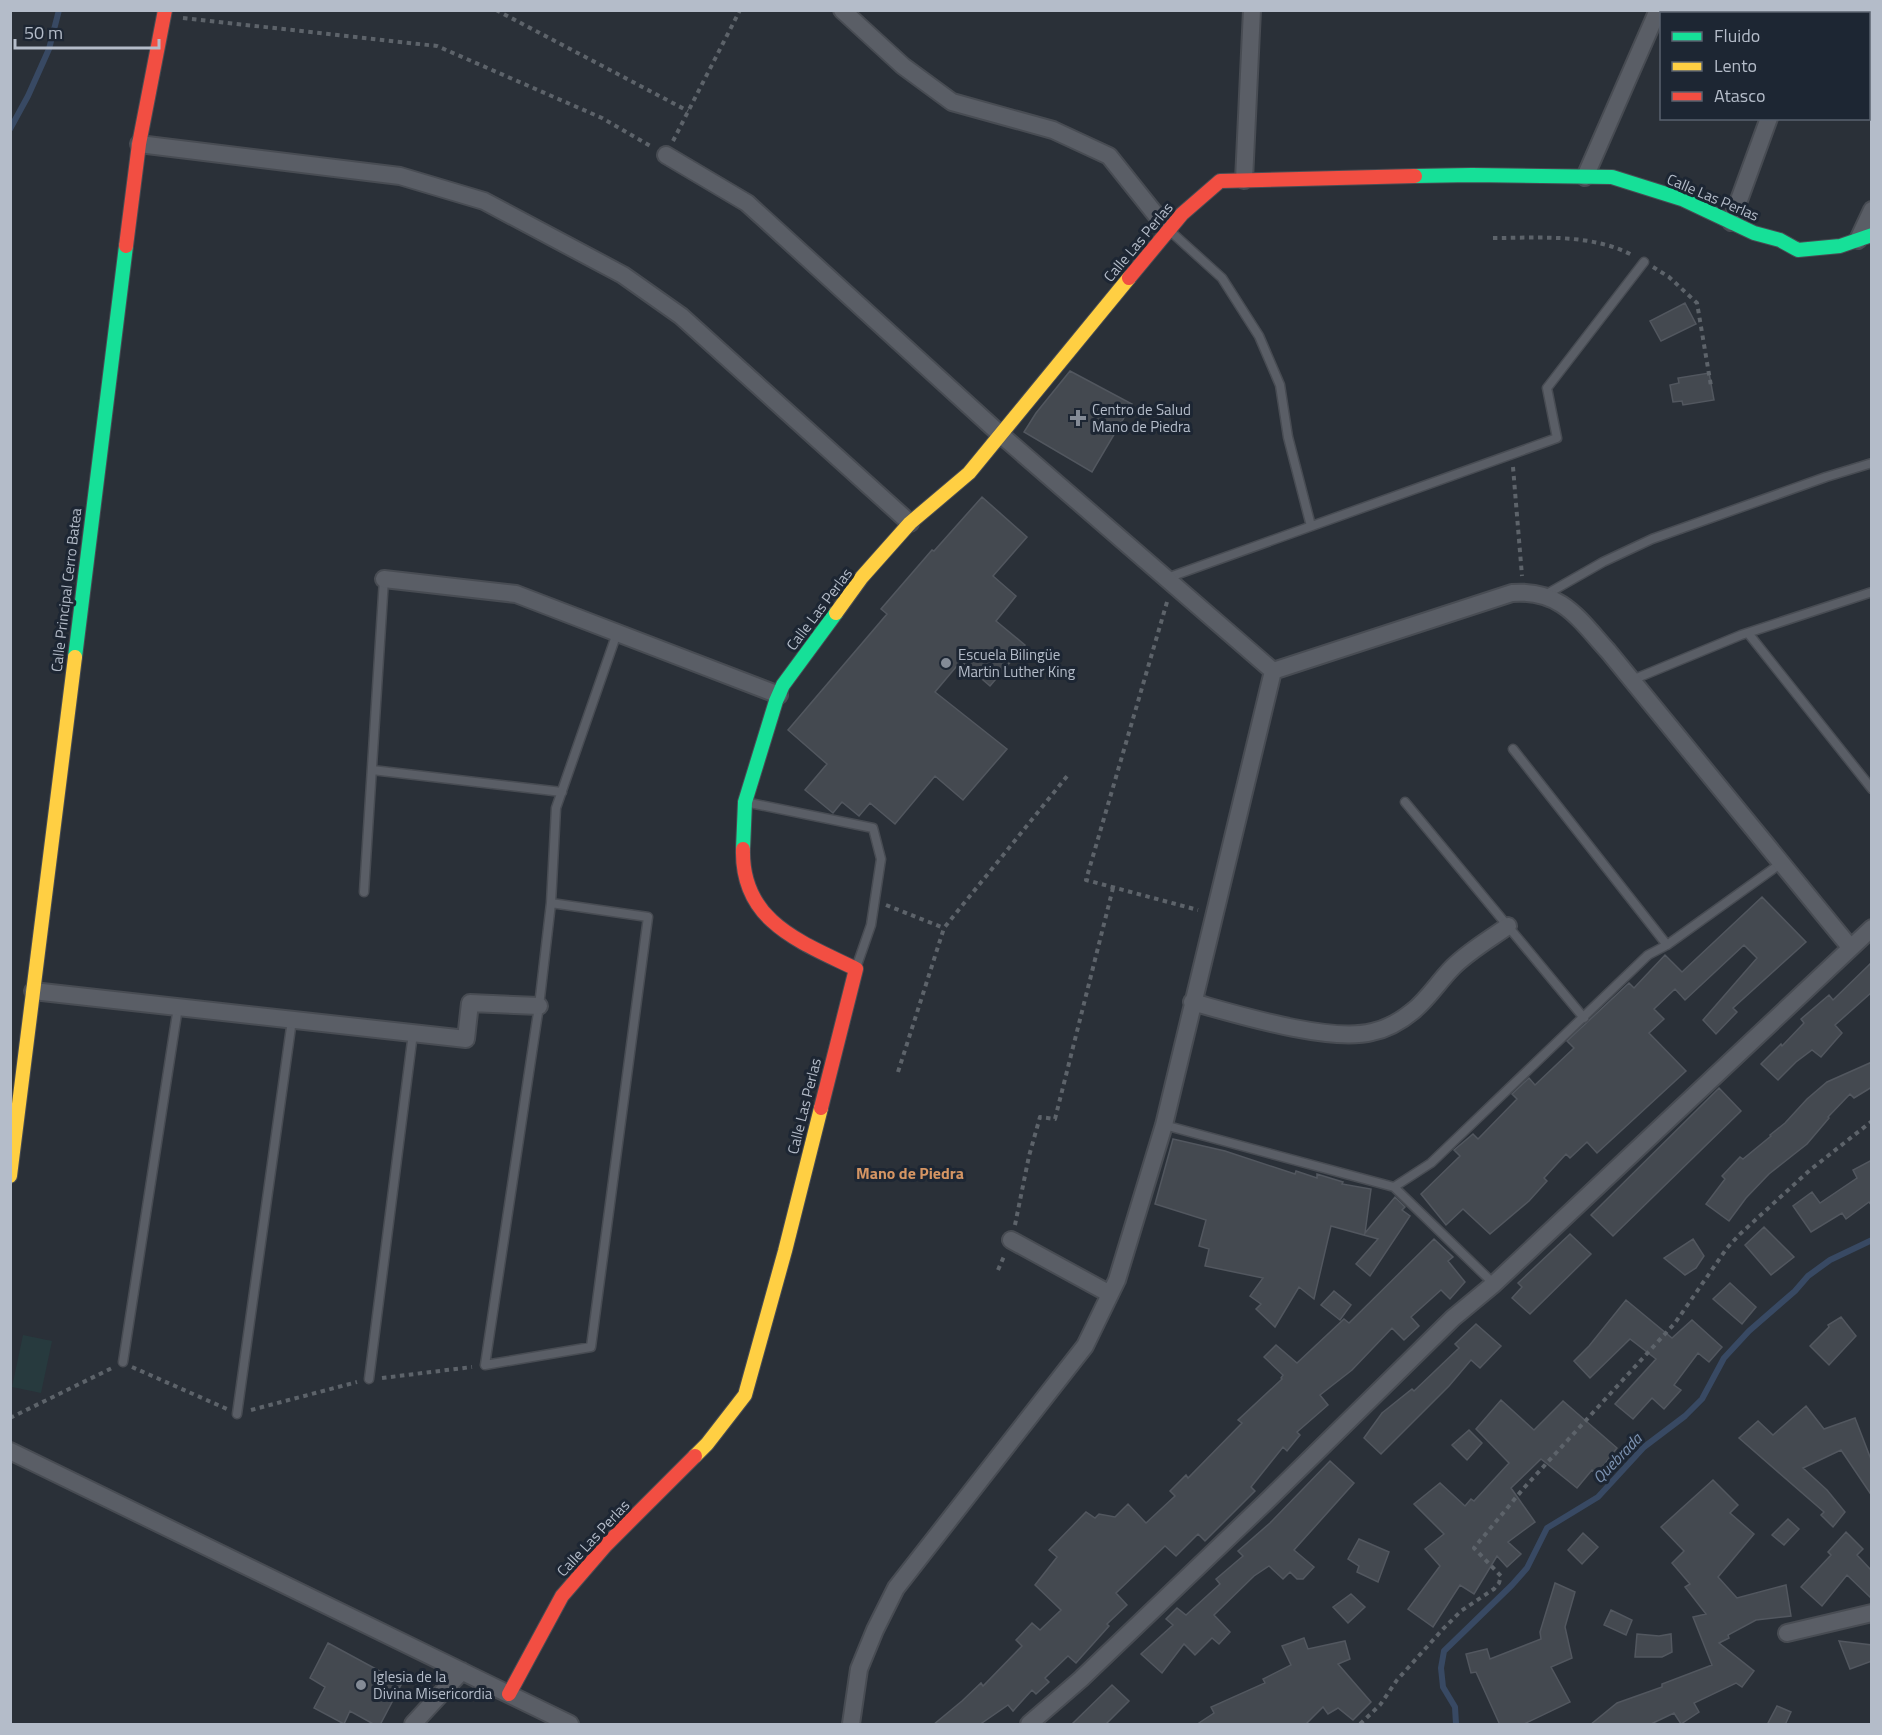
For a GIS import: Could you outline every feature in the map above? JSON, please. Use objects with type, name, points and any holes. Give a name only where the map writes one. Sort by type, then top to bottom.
[{"type":"street","points":[[842,10],[903,66],[952,102],[1053,130],[1108,156],[1168,230]]},
{"type":"street","points":[[1244,180],[1252,10]]},
{"type":"street","points":[[1585,177],[1658,10]]},
{"type":"street","name":"Calle Principal Cerro Batea","points":[[10,1176],[140,144],[164,13]]},
{"type":"street","points":[[1731,222],[1768,120]]},
{"type":"street","points":[[140,144],[400,176],[484,201],[622,275],[681,316],[910,523]]},
{"type":"street","points":[[666,155],[747,203],[1000,434],[1273,671]]},
{"type":"street","name":"Calle Las Perlas","points":[[509,1694],[562,1596],[606,1545],[707,1444],[745,1395],[785,1251],[856,969],[790,937],[759,909],[749,891],[743,858],[745,802],[783,686],[862,577],[910,523],[969,473],[1182,214],[1220,181],[1472,175],[1612,177],[1682,199],[1754,233],[1780,240],[1798,250],[1840,246],[1865,238]]},
{"type":"street","points":[[1865,238],[1872,210]]},
{"type":"street","points":[[384,579],[516,594],[779,695]]},
{"type":"street","points":[[1273,671],[1512,593],[1544,595],[1560,602],[1573,612],[1632,680],[1850,947]]},
{"type":"street","points":[[851,1725],[859,1670],[875,1630],[896,1588],[1085,1346],[1110,1294],[1164,1125],[1273,671]]},
{"type":"street","points":[[1192,1002],[1288,1026],[1350,1034],[1371,1033],[1413,1011],[1454,967],[1508,926]]},
{"type":"street","points":[[1029,1725],[1260,1508],[1453,1318],[1494,1284],[1872,928]]},
{"type":"street","points":[[33,991],[466,1039],[470,1003],[539,1006]]},
{"type":"street","points":[[1011,1240],[1110,1294]]},
{"type":"street","points":[[10,1451],[570,1725]]},
{"type":"street","points":[[1787,1633],[1872,1613]]},
{"type":"street","points":[[413,1725],[462,1671]]},
{"type":"lane","points":[[1168,230],[1222,278],[1259,336],[1280,385],[1288,437],[1311,526]]},
{"type":"lane","points":[[1170,580],[1311,526],[1557,438],[1547,388],[1644,261]]},
{"type":"lane","points":[[1544,595],[1603,562],[1652,539],[1872,463]]},
{"type":"lane","points":[[364,892],[384,579]]},
{"type":"lane","points":[[1632,680],[1686,656],[1748,633],[1872,592]]},
{"type":"lane","points":[[551,903],[648,917],[591,1347],[485,1365],[539,1006],[551,903],[556,808],[617,633]]},
{"type":"lane","points":[[1748,633],[1872,789]]},
{"type":"lane","points":[[1513,749],[1667,945]]},
{"type":"lane","points":[[372,770],[562,792]]},
{"type":"lane","points":[[745,802],[873,828],[880,860],[871,925],[856,969]]},
{"type":"lane","points":[[1405,802],[1584,1018]]},
{"type":"lane","points":[[1394,1187],[1431,1163],[1648,955],[1667,945],[1780,864]]},
{"type":"lane","points":[[123,1362],[178,1007]]},
{"type":"lane","points":[[237,1414],[292,1020]]},
{"type":"lane","points":[[369,1379],[412,1033]]},
{"type":"lane","points":[[1164,1125],[1394,1187],[1494,1284]]},
{"type":"path","points":[[496,10],[688,111]]},
{"type":"path","points":[[164,13],[437,46],[602,118],[666,155],[740,10]]},
{"type":"path","points":[[1512,454],[1524,592]]},
{"type":"path","points":[[1170,580],[1086,880],[1213,914]]},
{"type":"path","points":[[898,1072],[944,928],[1068,775]]},
{"type":"path","points":[[998,1270],[1011,1240],[1040,1117],[1055,1119],[1113,888]]},
{"type":"path","points":[[874,901],[944,928]]},
{"type":"path","points":[[1360,1725],[1380,1705],[1397,1680],[1443,1629],[1461,1611],[1499,1583],[1501,1576],[1474,1548],[1523,1490],[1675,1323],[1727,1248],[1810,1170],[1872,1121]]},
{"type":"green space","points":[[23,1335],[52,1341],[41,1393],[12,1387]]},
{"type":"building","points":[[1685,303],[1696,324],[1661,341],[1650,321]]},
{"type":"building","name":"Centro de Salud Mano de Piedra","points":[[1070,371],[1132,404],[1092,472],[1024,432],[1036,413]]},
{"type":"building","points":[[1709,373],[1714,400],[1683,405],[1682,401],[1673,402],[1670,385],[1679,383],[1678,378]]},
{"type":"building","points":[[982,497],[1027,537],[993,576],[1016,596],[996,621],[1025,645],[990,686],[961,661],[935,692],[1007,749],[963,800],[935,776],[895,824],[870,803],[859,816],[842,802],[833,813],[805,790],[827,764],[788,730],[887,614],[881,609]]},
{"type":"building","points":[[1762,897],[1806,942],[1733,1008],[1737,1012],[1716,1034],[1703,1020],[1757,958],[1744,945],[1685,1000],[1675,989],[1654,1009],[1664,1019],[1649,1033],[1686,1071],[1597,1153],[1587,1142],[1570,1158],[1566,1154],[1544,1178],[1547,1181],[1529,1201],[1490,1234],[1463,1209],[1446,1225],[1421,1194],[1460,1156],[1454,1150],[1473,1134],[1478,1139],[1517,1099],[1512,1094],[1529,1078],[1535,1085],[1574,1048],[1567,1041],[1629,983],[1634,988],[1665,955],[1682,972]]},
{"type":"building","points":[[1872,962],[1872,992],[1835,1025],[1842,1033],[1821,1057],[1812,1050],[1778,1080],[1761,1064],[1804,1023],[1801,1019],[1829,995],[1833,1000]]},
{"type":"building","points":[[1872,1062],[1872,1087],[1854,1098],[1850,1094],[1807,1144],[1769,1174],[1746,1198],[1729,1221],[1706,1204],[1725,1179],[1722,1176],[1740,1157],[1743,1159],[1771,1136],[1807,1099],[1827,1082]]},
{"type":"building","points":[[1719,1088],[1741,1111],[1613,1236],[1591,1215]]},
{"type":"building","points":[[1173,1139],[1225,1151],[1295,1174],[1296,1171],[1317,1178],[1317,1174],[1343,1182],[1342,1184],[1371,1189],[1365,1233],[1395,1197],[1405,1207],[1402,1210],[1410,1216],[1370,1276],[1356,1264],[1378,1239],[1331,1226],[1314,1299],[1299,1287],[1275,1327],[1256,1309],[1261,1304],[1250,1296],[1263,1278],[1205,1266],[1209,1249],[1199,1246],[1206,1220],[1155,1204]]},
{"type":"building","points":[[1872,1160],[1872,1206],[1869,1202],[1846,1219],[1842,1213],[1811,1232],[1793,1206],[1812,1192],[1820,1203],[1857,1178],[1853,1170]]},
{"type":"building","points":[[1764,1227],[1794,1257],[1771,1275],[1745,1245]]},
{"type":"building","points":[[1570,1234],[1591,1254],[1530,1314],[1512,1298],[1522,1287],[1518,1283]]},
{"type":"building","points":[[1434,1239],[1453,1257],[1448,1261],[1465,1282],[1450,1299],[1441,1290],[1411,1317],[1419,1326],[1404,1340],[1392,1328],[1352,1370],[1320,1395],[1328,1405],[1297,1432],[1300,1435],[1287,1451],[1283,1447],[1251,1487],[1255,1491],[1205,1541],[1198,1534],[1176,1556],[1165,1546],[1116,1593],[1127,1605],[1107,1624],[1109,1626],[1076,1663],[1068,1656],[1045,1678],[1049,1682],[1036,1694],[1032,1690],[1013,1711],[1008,1705],[979,1725],[933,1725],[981,1683],[983,1686],[1022,1646],[1016,1640],[1032,1623],[1040,1630],[1061,1610],[1035,1585],[1057,1557],[1049,1550],[1086,1512],[1095,1518],[1099,1514],[1115,1517],[1128,1504],[1146,1523],[1175,1496],[1170,1491],[1186,1475],[1188,1478],[1242,1423],[1238,1420],[1282,1379],[1283,1375],[1264,1357],[1276,1345],[1297,1363],[1344,1319],[1349,1323]]},
{"type":"building","points":[[1693,1239],[1704,1256],[1696,1268],[1685,1275],[1664,1258]]},
{"type":"building","points":[[1730,1283],[1756,1307],[1742,1324],[1713,1299]]},
{"type":"building","points":[[1334,1291],[1351,1305],[1340,1320],[1321,1305]]},
{"type":"building","points":[[1626,1300],[1672,1338],[1692,1320],[1722,1347],[1709,1362],[1698,1353],[1674,1385],[1681,1390],[1664,1409],[1652,1398],[1633,1419],[1615,1404],[1656,1359],[1630,1339],[1590,1378],[1574,1361]]},
{"type":"building","points":[[1841,1317],[1856,1336],[1829,1365],[1810,1346],[1829,1327],[1828,1325]]},
{"type":"building","points":[[1476,1324],[1501,1346],[1480,1368],[1471,1360],[1449,1386],[1381,1454],[1364,1438],[1382,1413],[1412,1389],[1414,1391],[1459,1348],[1455,1344]]},
{"type":"building","points":[[1501,1400],[1534,1430],[1563,1401],[1617,1448],[1597,1474],[1592,1470],[1577,1488],[1541,1459],[1511,1488],[1535,1522],[1508,1542],[1521,1554],[1507,1567],[1497,1556],[1474,1594],[1460,1585],[1433,1627],[1408,1609],[1440,1566],[1425,1549],[1444,1534],[1414,1504],[1440,1483],[1465,1506],[1471,1499],[1474,1501],[1509,1463],[1476,1429]]},
{"type":"building","points":[[1806,1406],[1824,1429],[1855,1418],[1872,1462],[1872,1496],[1841,1450],[1803,1468],[1827,1490],[1845,1512],[1833,1527],[1821,1515],[1824,1512],[1739,1438],[1758,1421],[1773,1435]]},
{"type":"building","points":[[1469,1430],[1482,1443],[1467,1460],[1452,1445]]},
{"type":"building","points":[[1330,1461],[1354,1483],[1294,1550],[1314,1567],[1303,1579],[1297,1579],[1290,1572],[1283,1579],[1269,1566],[1254,1576],[1214,1615],[1230,1632],[1219,1644],[1212,1638],[1195,1655],[1184,1644],[1162,1673],[1141,1654],[1173,1625],[1166,1619],[1177,1608],[1186,1615],[1220,1584],[1216,1579],[1243,1556],[1238,1551],[1270,1523]]},
{"type":"building","points":[[1713,1480],[1738,1505],[1730,1513],[1754,1534],[1718,1577],[1737,1598],[1786,1585],[1791,1616],[1756,1620],[1728,1635],[1729,1638],[1719,1643],[1754,1671],[1742,1687],[1736,1683],[1694,1703],[1699,1712],[1681,1724],[1674,1713],[1649,1725],[1590,1725],[1617,1703],[1662,1687],[1662,1684],[1712,1665],[1693,1617],[1706,1614],[1685,1587],[1690,1584],[1672,1563],[1684,1551],[1661,1527]]},
{"type":"building","points":[[1788,1519],[1799,1529],[1784,1545],[1772,1535]]},
{"type":"building","points":[[1846,1532],[1863,1549],[1857,1555],[1872,1571],[1872,1599],[1847,1575],[1822,1606],[1801,1587],[1831,1555],[1828,1552]]},
{"type":"building","points":[[1583,1533],[1598,1547],[1582,1564],[1568,1550]]},
{"type":"building","points":[[1359,1539],[1389,1552],[1378,1582],[1357,1572],[1359,1566],[1348,1559]]},
{"type":"building","points":[[1555,1583],[1575,1592],[1565,1627],[1572,1658],[1551,1667],[1570,1702],[1522,1725],[1500,1725],[1476,1672],[1471,1673],[1466,1654],[1487,1649],[1490,1659],[1541,1639],[1540,1632]]},
{"type":"building","points":[[1351,1594],[1365,1607],[1348,1623],[1333,1607]]},
{"type":"building","points":[[1611,1610],[1632,1620],[1626,1635],[1604,1625]]},
{"type":"building","points":[[1637,1634],[1659,1636],[1671,1634],[1672,1652],[1662,1657],[1635,1657]]},
{"type":"building","points":[[1304,1638],[1308,1649],[1345,1641],[1350,1659],[1338,1664],[1371,1702],[1353,1720],[1338,1708],[1328,1714],[1323,1707],[1305,1725],[1196,1725],[1214,1713],[1211,1707],[1265,1683],[1263,1679],[1291,1665],[1282,1646]]},
{"type":"building","points":[[1839,1641],[1872,1645],[1872,1661],[1850,1669]]},
{"type":"building","name":"Iglesia de la Divina Misericordia","points":[[328,1643],[402,1683],[380,1725],[375,1725],[350,1711],[344,1724],[314,1708],[325,1687],[310,1678]]},
{"type":"building","points":[[1112,1685],[1129,1701],[1105,1725],[1071,1725]]},
{"type":"building","points":[[1777,1706],[1791,1712],[1785,1725],[1767,1725]]},
{"type":"waterway","points":[[10,129],[49,49],[59,10]]},
{"type":"waterway","name":"Quebrada","points":[[1456,1724],[1455,1707],[1443,1687],[1441,1668],[1444,1651],[1527,1568],[1547,1528],[1598,1497],[1644,1447],[1685,1416],[1702,1399],[1724,1358],[1749,1331],[1795,1291],[1808,1276],[1830,1260],[1872,1240]]},
{"type":"traffic: fast","points":[[1415,176],[1612,177],[1682,199],[1754,233],[1780,240],[1798,250],[1840,246],[1872,235]]},
{"type":"traffic: fast","points":[[75,657],[126,246]]},
{"type":"traffic: fast","points":[[743,849],[745,802],[776,701],[783,685],[836,613]]},
{"type":"traffic: slow","points":[[836,613],[862,577],[910,523],[969,473],[1129,278]]},
{"type":"traffic: slow","points":[[10,1176],[75,657]]},
{"type":"traffic: slow","points":[[695,1456],[745,1395],[785,1251],[821,1108]]},
{"type":"traffic: jam","points":[[126,246],[139,144],[165,10]]},
{"type":"traffic: jam","points":[[1129,278],[1182,214],[1220,181],[1415,176]]},
{"type":"traffic: jam","points":[[743,849],[745,874],[752,895],[763,912],[796,938],[856,969],[821,1108]]},
{"type":"traffic: jam","points":[[509,1694],[562,1596],[606,1545],[695,1456]]},
{"type":"place","name":"Centro de Salud Mano de Piedra","points":[[1078,418]]},
{"type":"place","name":"Escuela Bilingüe Martin Luther King","points":[[946,663]]},
{"type":"place","name":"Iglesia de la Divina Misericordia","points":[[361,1685]]},
{"type":"district","name":"Mano de Piedra","points":[[910,1173]]}]
